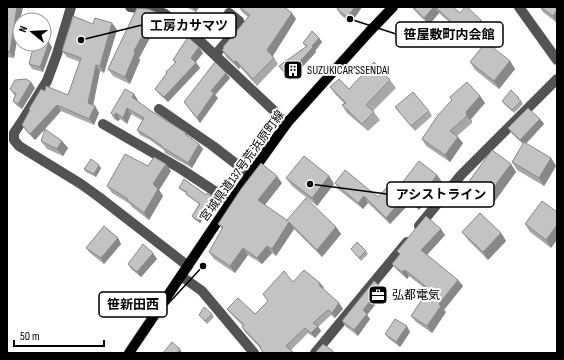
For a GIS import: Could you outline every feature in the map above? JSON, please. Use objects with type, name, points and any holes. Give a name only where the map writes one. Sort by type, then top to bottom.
[{"type":"main road","name":"宮城県道137号荒浜原町線","points":[[129,353],[232,200],[287,123],[393,7]]},
{"type":"street","points":[[71,7],[47,81],[14,133],[14,140],[19,146],[81,184],[188,266]]},
{"type":"street","points":[[130,7],[155,10],[165,14],[201,42],[287,123]]},
{"type":"street","points":[[519,7],[557,60]]},
{"type":"street","points":[[215,55],[235,32],[239,21],[229,13]]},
{"type":"street","points":[[315,353],[462,176],[557,79]]},
{"type":"street","points":[[159,109],[244,170]]},
{"type":"street","points":[[103,124],[181,169],[225,198]]},
{"type":"street","points":[[181,276],[202,291],[254,353]]},
{"type":"building","points":[[7,7],[17,7],[16,12],[12,12],[12,39],[10,52],[7,51]]},
{"type":"building","points":[[239,7],[284,7],[292,13],[267,50],[274,58],[253,79],[236,61],[234,62],[222,50],[250,15]]},
{"type":"building","points":[[339,7],[355,7],[347,17],[337,9]]},
{"type":"building","points":[[413,7],[434,7],[424,18]]},
{"type":"building","points":[[435,7],[453,7],[460,13],[465,7],[467,7],[481,20],[467,36]]},
{"type":"building","points":[[540,7],[557,7],[557,10],[553,16]]},
{"type":"building","points":[[137,8],[148,9],[156,12],[134,51],[135,53],[125,77],[108,69]]},
{"type":"building","points":[[73,16],[93,24],[95,18],[112,23],[100,66],[96,65],[88,103],[95,106],[89,119],[57,105],[30,134],[22,125],[30,110],[29,109],[41,89],[45,91],[46,86],[68,95],[81,58],[62,51]]},
{"type":"building","points":[[312,31],[319,38],[312,46],[313,47],[287,76],[279,66],[307,46],[303,43]]},
{"type":"building","points":[[188,37],[199,47],[191,58],[196,63],[164,97],[155,89],[167,73],[166,72],[176,62],[173,60]]},
{"type":"building","points":[[486,42],[510,61],[494,81],[470,62]]},
{"type":"building","points":[[32,52],[45,52],[40,67],[29,64]]},
{"type":"building","points":[[215,62],[226,73],[211,91],[214,93],[197,118],[184,102]]},
{"type":"building","points":[[374,62],[390,80],[366,105],[374,112],[362,124],[342,105],[346,103],[330,87],[339,79],[349,89]]},
{"type":"building","points":[[26,79],[31,82],[18,104],[13,101],[16,94],[10,89],[15,80]]},
{"type":"building","points":[[467,82],[480,96],[466,112],[467,116],[450,131],[458,137],[445,155],[422,139],[438,115],[452,100],[450,97]]},
{"type":"building","points":[[125,89],[134,94],[132,97],[186,133],[185,134],[199,144],[188,163],[137,130],[144,118],[127,108],[123,118],[116,113],[114,116],[111,113]]},
{"type":"building","points":[[511,90],[521,101],[512,110],[502,101]]},
{"type":"building","points":[[413,92],[429,111],[411,126],[395,107]]},
{"type":"building","points":[[528,108],[540,119],[520,140],[508,128]]},
{"type":"building","points":[[45,129],[62,141],[57,149],[41,141]]},
{"type":"building","points":[[524,142],[551,158],[539,178],[512,162]]},
{"type":"building","points":[[492,150],[511,164],[486,198],[467,184]]},
{"type":"building","points":[[125,154],[148,166],[154,157],[166,164],[153,184],[158,189],[144,213],[127,200],[128,199],[107,186]]},
{"type":"building","points":[[304,156],[329,176],[312,198],[286,178]]},
{"type":"building","points":[[91,159],[99,165],[94,174],[84,169]]},
{"type":"building","points":[[419,161],[437,175],[415,204],[405,196],[386,218],[364,196],[358,203],[335,183],[345,170],[378,197],[388,186],[395,192]]},
{"type":"building","points":[[261,163],[277,176],[258,200],[288,221],[287,220],[306,198],[336,227],[317,250],[289,222],[272,249],[267,246],[257,258],[243,248],[230,266],[209,252],[223,227],[218,224],[241,189]]},
{"type":"building","points":[[184,179],[206,195],[207,193],[215,198],[198,221],[192,216],[200,204],[186,194],[187,192],[179,188]]},
{"type":"building","points":[[542,201],[557,212],[557,225],[546,240],[525,224]]},
{"type":"building","points":[[480,213],[501,233],[483,252],[462,232]]},
{"type":"building","points":[[426,216],[441,229],[421,250],[458,280],[439,304],[441,306],[427,326],[411,316],[429,289],[405,270],[402,272],[392,264],[400,254],[397,251]]},
{"type":"building","points":[[104,226],[118,238],[101,258],[86,248]]},
{"type":"building","points":[[357,242],[366,251],[359,258],[351,249]]},
{"type":"building","points":[[143,244],[153,253],[137,272],[128,264]]},
{"type":"building","points":[[304,270],[320,283],[319,285],[339,303],[332,313],[328,310],[313,323],[318,326],[311,333],[305,328],[286,346],[294,353],[264,353],[260,348],[261,347],[242,327],[244,325],[227,309],[238,298],[255,314],[268,301],[263,294],[284,271],[293,282]]},
{"type":"building","points":[[374,281],[381,287],[363,310],[367,314],[354,330],[342,321]]},
{"type":"building","points":[[204,307],[212,314],[205,321],[199,315]]},
{"type":"building","points":[[395,319],[407,326],[396,342],[385,334]]},
{"type":"building","points":[[172,342],[180,349],[177,353],[163,353]]},
{"type":"building","points":[[323,344],[333,351],[332,353],[315,353]]},
{"type":"place","name":"笹屋敷町内会館","points":[[350,19]]},
{"type":"place","name":"工房カサマツ","points":[[81,40]]},
{"type":"place","name":"SUZUKICAR’SSENDAI","points":[[293,70]]},
{"type":"place","name":"アシストライン","points":[[310,184]]},
{"type":"place","name":"笹新田西","points":[[203,266]]},
{"type":"place","name":"弘都電気","points":[[378,295]]}]
